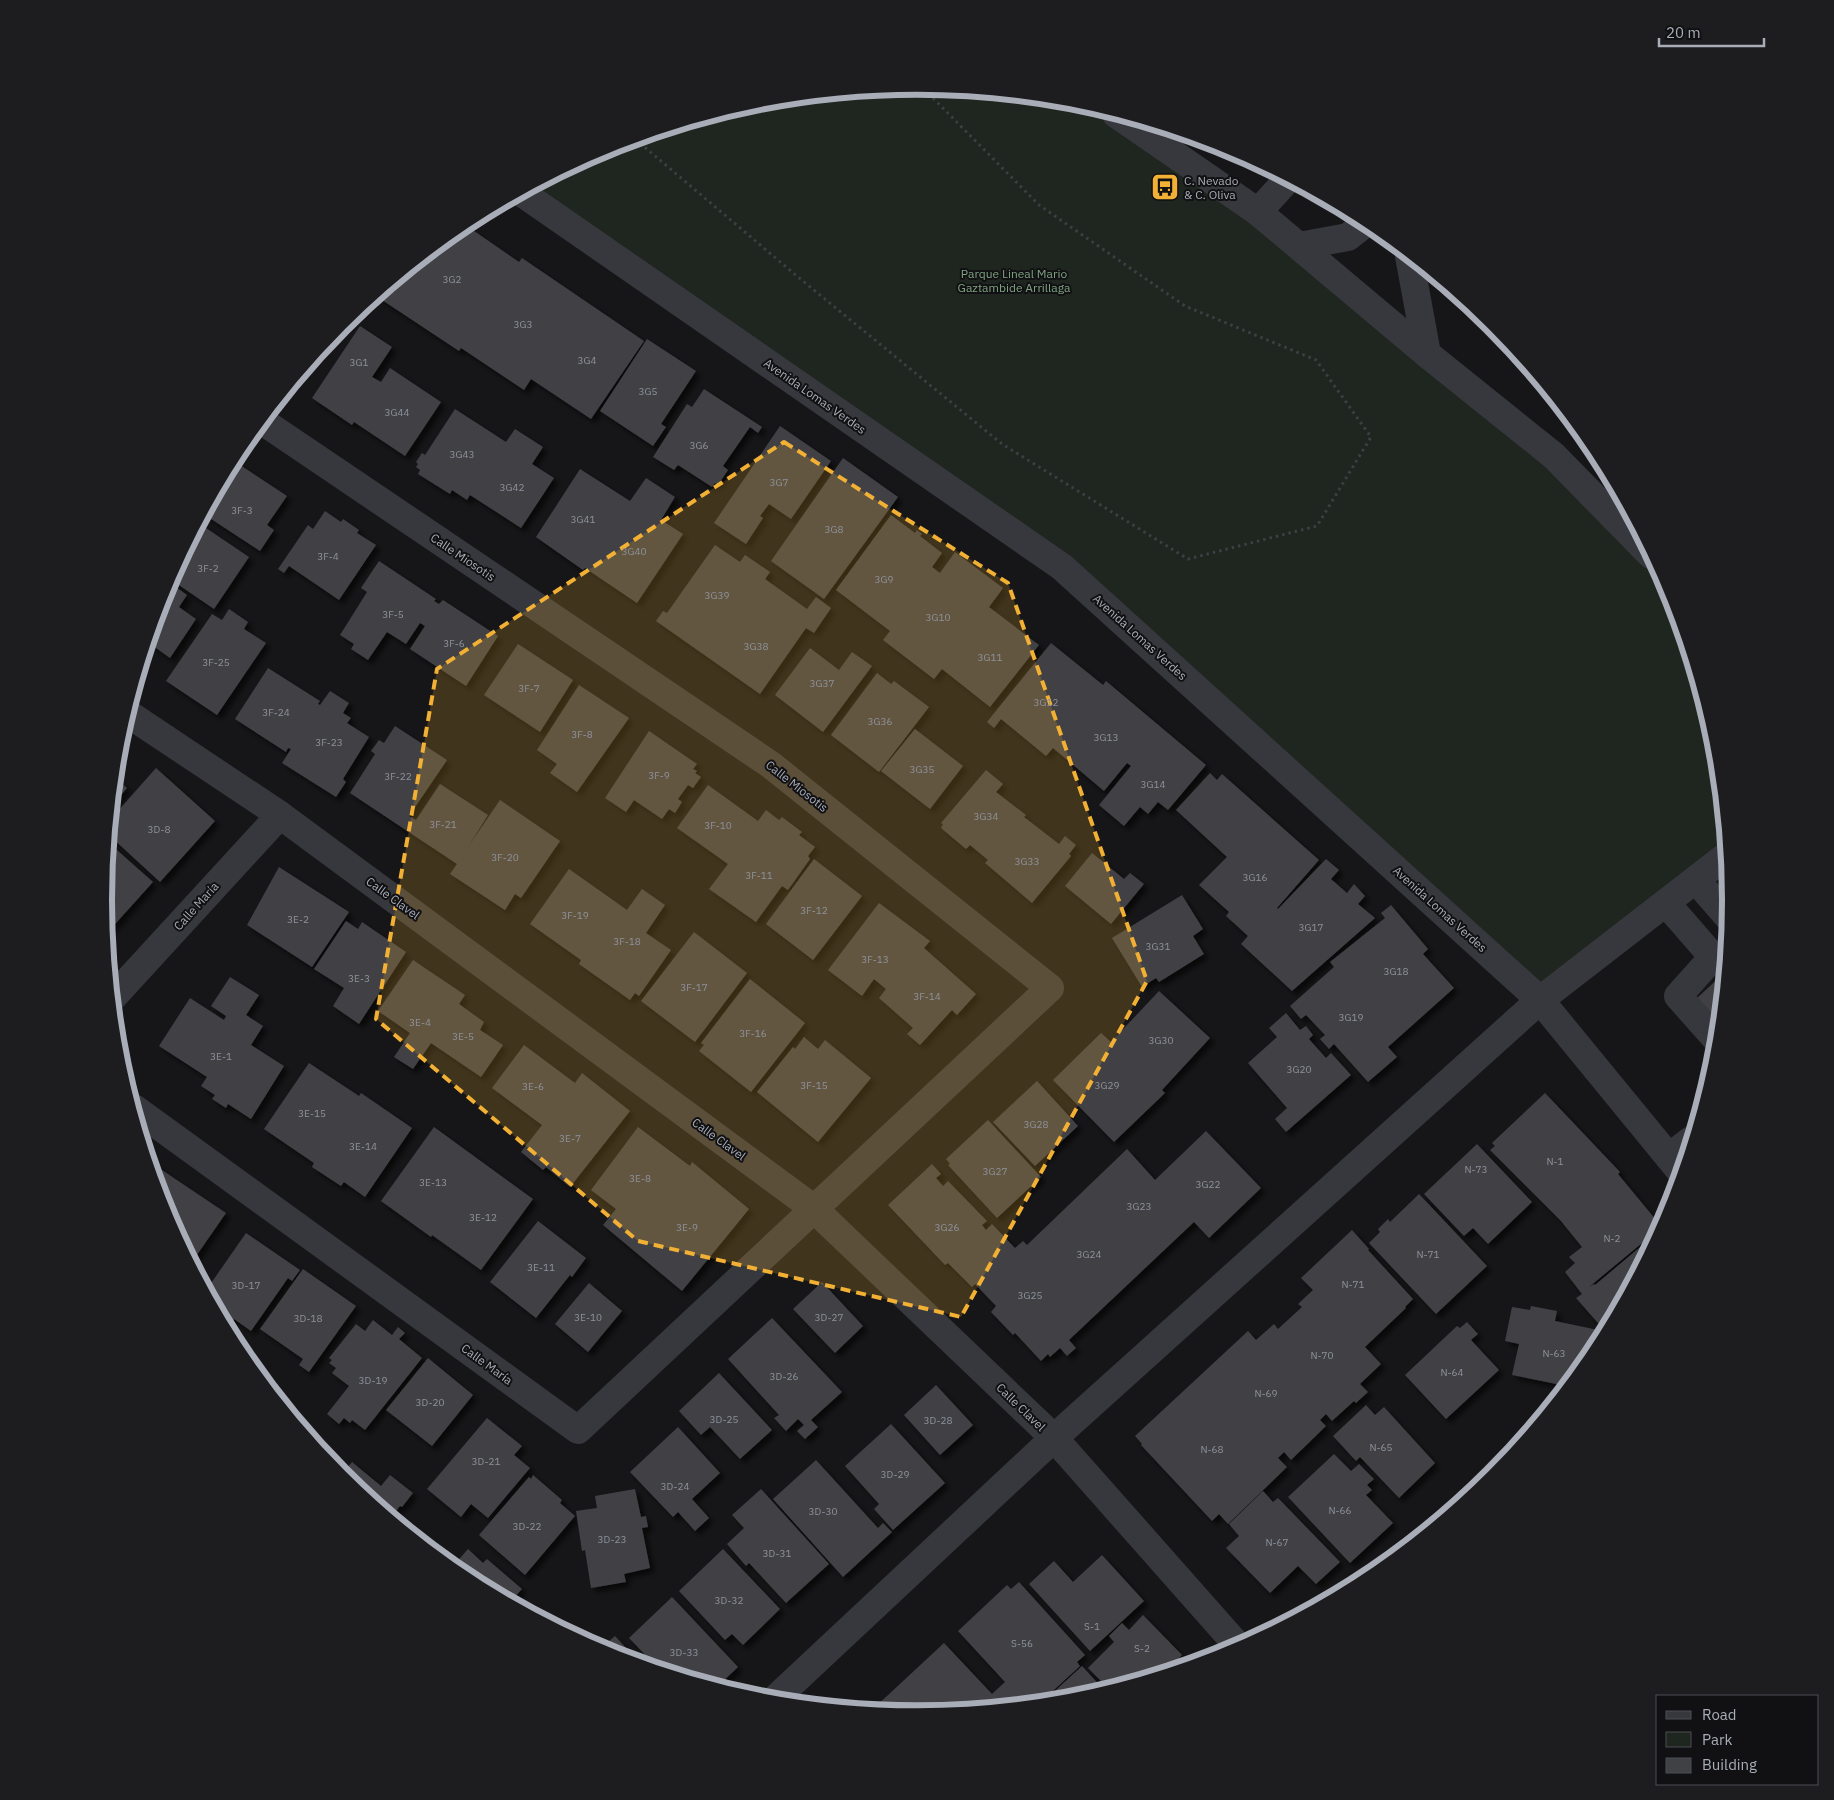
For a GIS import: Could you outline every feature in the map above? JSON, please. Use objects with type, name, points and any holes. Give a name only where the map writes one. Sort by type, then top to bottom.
[{"type":"street","points":[[1130,123],[1258,212],[1427,354],[1554,456],[1639,543]]},
{"type":"street","points":[[1258,212],[1284,184]]},
{"type":"street","name":"Avenida Lomas Verdes","points":[[527,196],[1062,567],[1540,1000],[1675,1164]]},
{"type":"street","points":[[1299,246],[1348,237],[1359,228]]},
{"type":"street","points":[[1410,264],[1427,354]]},
{"type":"street","name":"Calle Miosotis","points":[[268,425],[771,765],[1050,988],[813,1208]]},
{"type":"street","name":"Calle Clavel","points":[[133,717],[280,814],[813,1208],[1054,1438],[1233,1640]]},
{"type":"street","name":"Calle María","points":[[118,992],[280,814]]},
{"type":"street","points":[[781,1693],[1054,1438],[1540,1000],[1721,860]]},
{"type":"street","points":[[1696,880],[1722,910]]},
{"type":"street","points":[[1666,903],[1714,957],[1678,996],[1711,1033]]},
{"type":"street","name":"Calle María","points":[[140,1113],[578,1430],[813,1208]]},
{"type":"path","points":[[641,144],[798,277],[1002,444],[1188,559],[1317,526],[1371,437],[1316,360],[1185,306],[1039,205],[930,96]]},
{"type":"highlighted area","points":[[784,442],[1008,583],[1147,981],[961,1317],[638,1241],[376,1019],[437,669]]},
{"type":"green space","name":"Parque Lineal Mario Gaztambide Arrillaga","points":[[917,95],[970,97],[1074,110],[1130,123],[1258,212],[1639,545],[1661,592],[1695,692],[1707,743],[1715,795],[1721,860],[1540,1000],[1062,567],[527,196],[609,156],[658,138],[709,122],[760,110],[812,102],[864,97]]},
{"type":"building","points":[[472,230],[519,262],[522,258],[644,341],[591,419],[531,379],[524,390],[461,348],[459,351],[381,299],[427,261]]},
{"type":"building","points":[[360,326],[392,347],[372,377],[381,382],[390,368],[441,402],[405,456],[354,422],[352,425],[312,398]]},
{"type":"building","points":[[647,339],[696,371],[661,424],[666,427],[653,446],[600,411]]},
{"type":"building","points":[[704,389],[762,427],[758,433],[750,427],[723,466],[728,470],[718,485],[715,483],[712,487],[678,465],[674,470],[653,457],[687,404],[692,407]]},
{"type":"building","points":[[455,409],[506,442],[515,429],[543,447],[532,464],[554,478],[521,528],[470,495],[467,500],[452,490],[450,494],[418,474],[420,470],[416,467],[418,464],[416,462],[422,453],[425,455]]},
{"type":"building","points":[[780,426],[831,461],[791,519],[769,504],[760,516],[763,518],[746,544],[714,523]]},
{"type":"building","points":[[843,458],[898,497],[824,599],[771,561]]},
{"type":"building","points":[[240,465],[287,496],[267,525],[274,530],[260,551],[209,518]]},
{"type":"building","points":[[580,469],[630,501],[646,478],[675,497],[661,520],[683,534],[637,603],[585,568],[583,570],[536,537]]},
{"type":"building","points":[[325,511],[341,522],[343,519],[359,530],[357,533],[376,545],[339,600],[289,566],[284,573],[278,569],[308,525],[313,529]]},
{"type":"building","points":[[891,515],[915,533],[917,530],[922,534],[920,536],[942,553],[932,567],[940,573],[955,552],[1003,588],[989,607],[1039,645],[990,707],[942,669],[934,679],[883,640],[890,631],[836,590]]},
{"type":"building","points":[[204,527],[249,557],[214,609],[177,584]]},
{"type":"building","points":[[715,545],[740,562],[745,555],[770,572],[765,579],[807,609],[816,597],[831,608],[814,633],[806,628],[760,694],[656,621],[663,611],[667,613]]},
{"type":"building","points":[[379,561],[436,599],[434,601],[439,604],[443,600],[498,636],[466,686],[410,649],[425,626],[420,623],[406,644],[387,632],[368,660],[351,649],[354,644],[340,635],[367,592],[361,588]]},
{"type":"building","points":[[175,587],[187,595],[179,607],[196,619],[170,658],[153,646]]},
{"type":"building","points":[[229,609],[248,622],[244,629],[266,643],[217,715],[166,681],[212,614],[222,620]]},
{"type":"building","points":[[1051,643],[1103,685],[1106,681],[1206,765],[1168,810],[1158,802],[1148,814],[1140,807],[1124,826],[1099,805],[1131,766],[1127,763],[1104,791],[1053,748],[1046,756],[1001,719],[994,728],[987,722]]},
{"type":"building","points":[[518,644],[573,680],[540,732],[484,695]]},
{"type":"building","points":[[810,648],[839,670],[852,652],[872,666],[823,732],[775,695]]},
{"type":"building","points":[[268,668],[320,701],[318,704],[320,705],[330,691],[349,703],[343,713],[351,718],[347,723],[369,737],[343,779],[346,782],[336,797],[282,763],[291,749],[288,748],[286,752],[235,719]]},
{"type":"building","points":[[877,673],[891,684],[894,681],[929,707],[879,772],[831,735]]},
{"type":"building","points":[[579,685],[629,718],[577,792],[550,773],[557,764],[537,750]]},
{"type":"building","points":[[395,726],[447,760],[409,816],[416,820],[440,784],[488,815],[468,847],[500,800],[560,841],[521,898],[515,894],[505,910],[450,874],[457,864],[350,793],[375,754],[371,751],[379,740],[384,743]]},
{"type":"building","points":[[915,729],[963,766],[930,809],[881,771]]},
{"type":"building","points":[[649,731],[697,764],[693,769],[701,777],[693,788],[688,785],[678,799],[682,802],[675,813],[669,809],[662,819],[634,800],[626,812],[605,798]]},
{"type":"building","points":[[156,768],[215,821],[160,882],[115,840],[117,812]]},
{"type":"building","points":[[986,770],[1003,784],[996,792],[1026,815],[1024,817],[1059,844],[1065,836],[1076,845],[1069,854],[1071,856],[1032,903],[985,863],[988,860],[970,845],[966,849],[941,828],[943,824],[941,823]]},
{"type":"building","points":[[1210,773],[1217,780],[1222,774],[1319,860],[1278,909],[1326,859],[1339,870],[1331,879],[1347,893],[1354,884],[1365,896],[1358,904],[1375,918],[1292,991],[1241,944],[1248,936],[1226,916],[1229,912],[1199,885],[1227,857],[1176,810]]},
{"type":"building","points":[[121,783],[127,788],[119,798]]},
{"type":"building","points":[[708,785],[758,821],[766,810],[779,820],[782,817],[802,832],[799,835],[815,847],[808,856],[810,859],[788,890],[782,886],[756,922],[709,889],[728,864],[677,828]]},
{"type":"building","points":[[114,847],[153,882],[113,926]]},
{"type":"building","points":[[1092,853],[1124,879],[1130,873],[1144,884],[1111,924],[1065,886]]},
{"type":"building","points":[[814,859],[862,896],[813,960],[766,924]]},
{"type":"building","points":[[279,867],[349,912],[312,967],[247,925]]},
{"type":"building","points":[[569,869],[627,910],[642,889],[665,905],[646,933],[671,950],[639,996],[635,993],[630,1000],[579,964],[581,960],[530,924]]},
{"type":"building","points":[[1182,895],[1203,929],[1193,936],[1204,954],[1159,982],[1156,978],[1142,987],[1112,938]]},
{"type":"building","points":[[879,903],[930,941],[924,948],[976,994],[957,1015],[952,1010],[920,1045],[907,1034],[913,1028],[879,998],[886,989],[874,979],[862,996],[828,970]]},
{"type":"building","points":[[1391,905],[1428,949],[1423,954],[1454,988],[1388,1047],[1397,1057],[1368,1082],[1334,1044],[1329,1049],[1320,1039],[1325,1035],[1306,1015],[1301,1019],[1290,1006],[1334,967],[1330,962],[1385,918],[1381,913]]},
{"type":"building","points":[[346,921],[358,929],[362,922],[406,952],[359,1024],[333,1006],[344,988],[314,969]]},
{"type":"building","points":[[694,932],[747,973],[695,1042],[641,1001]]},
{"type":"building","points":[[413,960],[465,995],[459,1004],[484,1022],[480,1030],[503,1045],[481,1077],[431,1043],[413,1069],[394,1057],[410,1033],[378,1011]]},
{"type":"building","points":[[230,977],[259,995],[246,1015],[263,1026],[251,1045],[284,1066],[251,1119],[228,1104],[226,1108],[212,1099],[215,1095],[201,1086],[207,1077],[159,1046],[190,998],[224,1020],[226,1016],[211,1006]]},
{"type":"building","points":[[750,979],[805,1023],[751,1092],[699,1051],[704,1045],[701,1043]]},
{"type":"building","points":[[1717,979],[1713,1018],[1696,999]]},
{"type":"building","points":[[1159,991],[1210,1038],[1162,1090],[1165,1093],[1114,1142],[1053,1080],[1101,1033],[1111,1042]]},
{"type":"building","points":[[1286,1013],[1300,1030],[1306,1026],[1313,1035],[1309,1039],[1326,1058],[1331,1053],[1351,1075],[1286,1132],[1275,1119],[1287,1108],[1248,1063],[1277,1037],[1269,1028]]},
{"type":"building","points":[[804,1037],[818,1049],[825,1040],[871,1078],[818,1142],[757,1092],[793,1047],[795,1049]]},
{"type":"building","points":[[524,1045],[575,1083],[582,1073],[630,1111],[570,1187],[546,1167],[543,1170],[521,1152],[542,1125],[492,1088]]},
{"type":"building","points":[[309,1063],[359,1096],[361,1093],[412,1128],[365,1197],[344,1182],[341,1186],[312,1167],[314,1163],[264,1129]]},
{"type":"building","points":[[1037,1081],[1078,1126],[1035,1166],[993,1122]]},
{"type":"building","points":[[1545,1093],[1620,1172],[1618,1174],[1656,1220],[1647,1239],[1589,1287],[1595,1285],[1645,1243],[1600,1325],[1576,1298],[1582,1294],[1565,1272],[1575,1263],[1569,1257],[1582,1247],[1561,1221],[1490,1150],[1495,1146],[1492,1143]]},
{"type":"building","points":[[988,1120],[1041,1177],[997,1218],[948,1165],[950,1164],[946,1159]]},
{"type":"building","points":[[434,1127],[533,1199],[481,1270],[381,1201]]},
{"type":"building","points":[[638,1127],[690,1166],[692,1162],[749,1209],[682,1291],[603,1225],[616,1209],[591,1190]]},
{"type":"building","points":[[1206,1131],[1261,1188],[1209,1238],[1194,1222],[1069,1340],[1076,1348],[1067,1356],[1060,1348],[1050,1357],[1048,1354],[1041,1361],[1015,1333],[1013,1335],[991,1312],[996,1306],[975,1284],[972,1287],[948,1263],[945,1265],[888,1205],[932,1164],[941,1174],[936,1178],[943,1186],[948,1181],[987,1221],[982,1225],[986,1230],[992,1224],[1015,1248],[1023,1241],[1027,1245],[1127,1149],[1155,1180]]},
{"type":"building","points":[[1477,1144],[1532,1202],[1488,1244],[1473,1228],[1464,1236],[1424,1194]]},
{"type":"building","points":[[158,1167],[226,1213],[196,1257],[173,1208]]},
{"type":"building","points":[[1419,1194],[1487,1266],[1436,1314],[1369,1243],[1380,1232],[1378,1229],[1388,1219],[1390,1222]]},
{"type":"building","points":[[538,1221],[586,1258],[536,1318],[490,1282]]},
{"type":"building","points":[[1352,1230],[1413,1299],[1365,1347],[1381,1364],[1360,1384],[1368,1392],[1356,1403],[1354,1401],[1332,1421],[1326,1414],[1320,1420],[1326,1426],[1291,1460],[1284,1452],[1278,1458],[1287,1467],[1228,1524],[1219,1514],[1212,1521],[1141,1445],[1135,1436],[1248,1331],[1256,1340],[1274,1324],[1278,1329],[1302,1307],[1298,1304],[1313,1290],[1301,1278]]},
{"type":"building","points":[[246,1233],[300,1270],[292,1281],[288,1278],[251,1331],[234,1319],[232,1321],[210,1284]]},
{"type":"building","points":[[303,1269],[356,1306],[309,1372],[299,1365],[303,1359],[260,1329]]},
{"type":"building","points":[[822,1282],[863,1326],[835,1353],[793,1309]]},
{"type":"building","points":[[589,1283],[622,1311],[588,1352],[555,1324]]},
{"type":"building","points":[[1531,1306],[1557,1311],[1555,1321],[1597,1330],[1560,1385],[1512,1375],[1519,1344],[1505,1341],[1512,1307],[1530,1310]]},
{"type":"building","points":[[772,1318],[842,1392],[811,1420],[818,1427],[805,1439],[797,1431],[804,1425],[798,1419],[786,1431],[774,1418],[779,1415],[728,1359]]},
{"type":"building","points":[[373,1320],[392,1335],[398,1327],[405,1333],[399,1339],[422,1358],[365,1430],[352,1420],[350,1423],[344,1418],[339,1424],[327,1414],[349,1386],[332,1373],[336,1368],[329,1363],[332,1360],[329,1358],[356,1324],[365,1331]]},
{"type":"building","points":[[1467,1322],[1478,1334],[1471,1340],[1499,1370],[1446,1419],[1405,1375],[1457,1326],[1460,1328]]},
{"type":"building","points":[[428,1358],[473,1395],[432,1446],[386,1410]]},
{"type":"building","points":[[719,1373],[772,1430],[740,1459],[710,1427],[701,1435],[679,1411]]},
{"type":"building","points":[[936,1385],[973,1425],[940,1455],[904,1415]]},
{"type":"building","points":[[1366,1405],[1375,1415],[1384,1407],[1435,1463],[1399,1498],[1360,1457],[1356,1461],[1333,1436]]},
{"type":"building","points":[[487,1418],[522,1446],[514,1455],[530,1468],[488,1518],[471,1504],[461,1517],[427,1489]]},
{"type":"building","points":[[891,1424],[945,1483],[893,1530],[874,1509],[879,1504],[845,1466]]},
{"type":"building","points":[[678,1427],[720,1473],[692,1499],[709,1518],[695,1531],[678,1512],[673,1517],[630,1472]]},
{"type":"building","points":[[1334,1454],[1351,1471],[1359,1464],[1374,1479],[1367,1485],[1372,1490],[1366,1495],[1393,1523],[1350,1563],[1288,1497]]},
{"type":"building","points":[[816,1460],[878,1528],[883,1523],[892,1532],[843,1577],[773,1499]]},
{"type":"building","points":[[352,1462],[381,1486],[390,1475],[413,1493],[402,1507],[400,1506],[395,1512],[347,1468]]},
{"type":"building","points":[[533,1475],[562,1500],[560,1503],[575,1516],[525,1575],[479,1535],[529,1477],[531,1479]]},
{"type":"building","points":[[635,1489],[641,1517],[646,1516],[648,1527],[642,1528],[650,1568],[624,1574],[626,1582],[591,1588],[585,1550],[582,1551],[576,1511],[597,1508],[595,1496]]},
{"type":"building","points":[[761,1489],[829,1564],[786,1603],[749,1563],[746,1566],[727,1544],[744,1528],[732,1515]]},
{"type":"building","points":[[1263,1491],[1273,1502],[1278,1498],[1340,1562],[1316,1584],[1298,1566],[1270,1593],[1226,1548],[1239,1536],[1229,1524]]},
{"type":"building","points":[[468,1549],[483,1563],[487,1559],[522,1589],[514,1597],[458,1561]]},
{"type":"building","points":[[723,1549],[780,1609],[743,1645],[732,1634],[725,1640],[679,1591]]},
{"type":"building","points":[[1102,1555],[1144,1601],[1090,1651],[1029,1584],[1054,1561],[1073,1582]]},
{"type":"building","points":[[1019,1582],[1085,1655],[1077,1662],[1080,1666],[1050,1694],[970,1703],[917,1705],[879,1704],[944,1643],[992,1694],[1005,1682],[958,1631],[1007,1585],[1011,1589]]},
{"type":"building","points":[[672,1597],[738,1667],[723,1681],[709,1678],[649,1659],[629,1638]]},
{"type":"building","points":[[1143,1615],[1182,1655],[1175,1662],[1103,1683],[1088,1668],[1114,1642],[1109,1636],[1122,1623],[1129,1630]]},
{"type":"building","points":[[615,1636],[629,1651],[609,1644],[607,1643]]},
{"type":"building","points":[[1082,1666],[1099,1684],[1074,1690],[1052,1693]]},
{"type":"place","name":"C. Nevado & C. Oliva","points":[[1165,187]]}]
